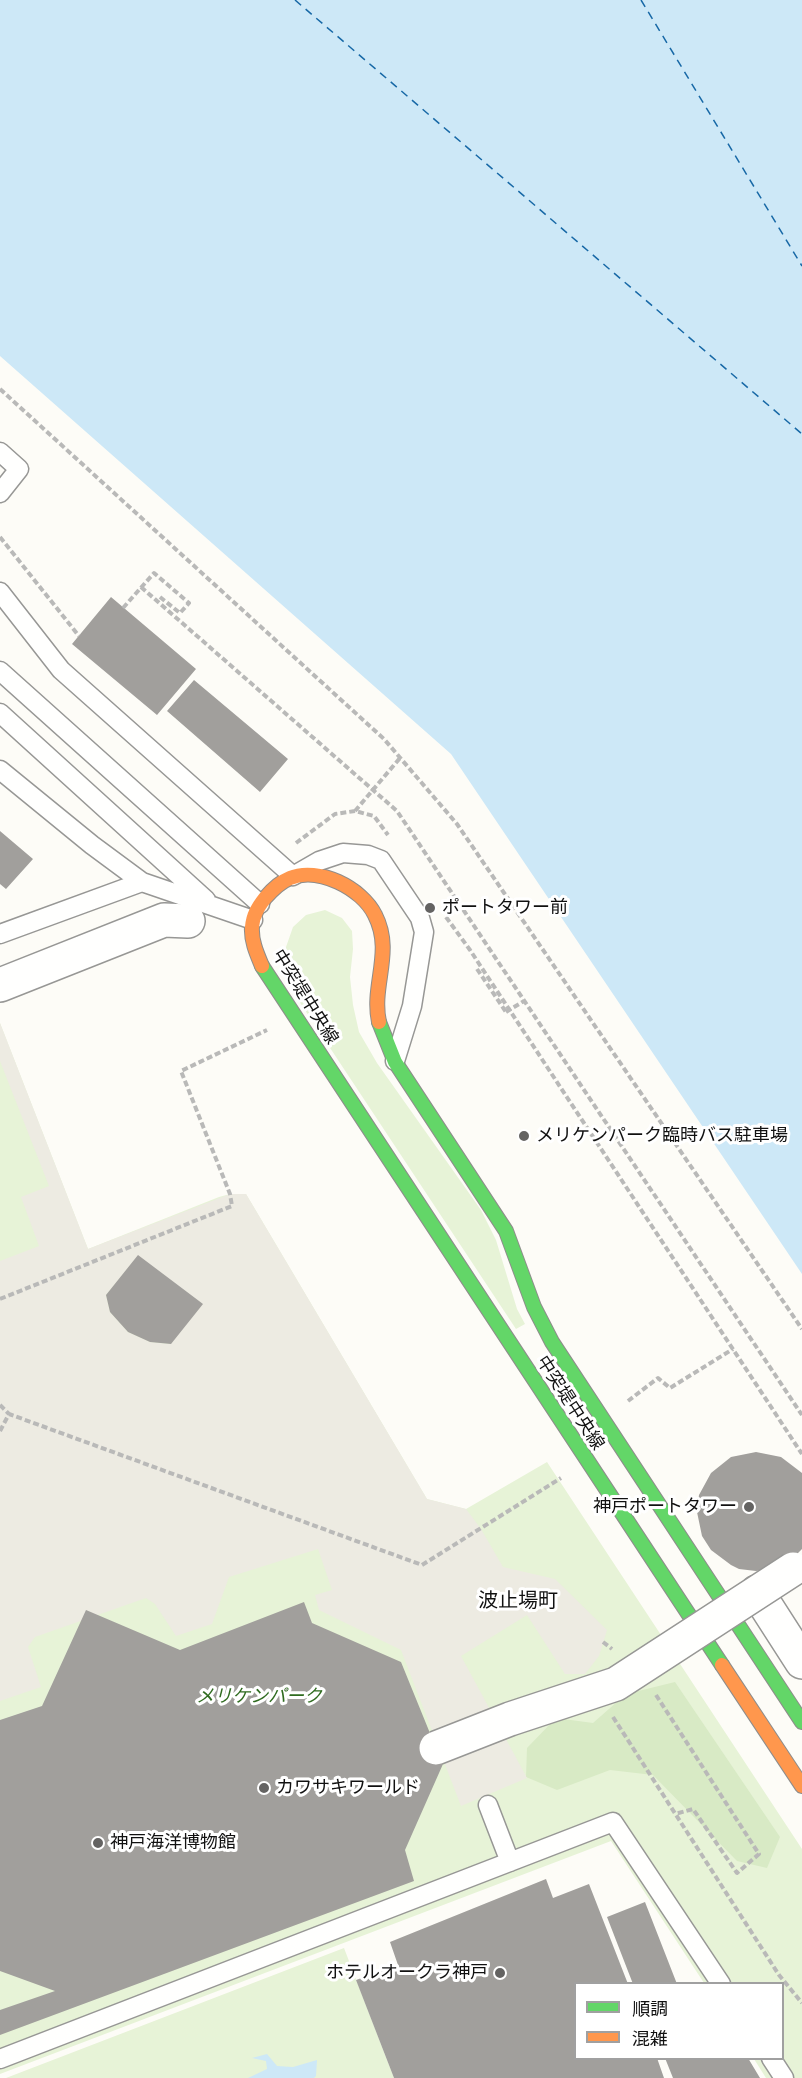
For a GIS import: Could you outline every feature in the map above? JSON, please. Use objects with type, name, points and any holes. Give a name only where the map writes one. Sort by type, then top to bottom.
[{"type":"street","points":[[256,912],[276,886],[292,876]]},
{"type":"street","name":"中突堤中央線","points":[[292,876],[317,876],[337,880],[356,890],[372,907],[380,924],[382,944],[383,964],[377,991],[378,1017],[382,1037],[395,1062],[506,1231],[534,1307],[552,1341],[802,1722]]},
{"type":"street","name":"中突堤中央線","points":[[256,912],[252,943],[263,969],[802,1786]]},
{"type":"street","points":[[0,985],[164,921],[200,913]]},
{"type":"street","points":[[436,1748],[510,1719],[616,1684],[793,1569]]},
{"type":"street","points":[[757,1592],[802,1662]]},
{"type":"lane","points":[[0,452],[19,469],[0,493]]},
{"type":"lane","points":[[0,592],[61,670],[292,876],[319,861],[343,852],[368,855],[381,860],[420,918],[424,932],[412,1006],[395,1062]]},
{"type":"lane","points":[[0,671],[256,912]]},
{"type":"lane","points":[[0,713],[200,913]]},
{"type":"lane","points":[[0,770],[92,845],[142,882],[200,913],[256,912]]},
{"type":"lane","points":[[0,934],[142,882]]},
{"type":"lane","points":[[488,1805],[510,1862]]},
{"type":"lane","points":[[0,2059],[613,1822],[720,1982]]},
{"type":"lane","points":[[772,2060],[784,2078]]},
{"type":"path","points":[[0,389],[384,739],[457,824],[802,1329]]},
{"type":"path","points":[[0,537],[79,636]]},
{"type":"path","points":[[123,608],[154,573],[189,603],[180,613],[160,597]]},
{"type":"path","points":[[141,587],[397,811],[802,1415]]},
{"type":"path","points":[[355,811],[400,758]]},
{"type":"path","points":[[292,846],[334,814],[355,811],[374,816],[394,845]]},
{"type":"path","points":[[443,912],[802,1454]]},
{"type":"path","points":[[477,969],[506,1012],[524,1001]]},
{"type":"path","points":[[0,1299],[232,1206],[230,1194],[181,1071],[276,1026]]},
{"type":"path","points":[[627,1402],[658,1378],[670,1388],[733,1349]]},
{"type":"path","points":[[0,1405],[9,1414],[422,1565],[556,1482]]},
{"type":"path","points":[[0,1431],[9,1414]]},
{"type":"path","points":[[639,1668],[759,1854],[737,1873],[693,1809],[675,1814]]},
{"type":"path","points":[[611,1714],[780,1975],[802,2003]]},
{"type":"green space","points":[[325,910],[342,918],[352,931],[350,977],[359,1032],[377,1063],[481,1210],[496,1240],[517,1309],[525,1324],[516,1329],[297,998],[287,973],[286,947],[293,927],[306,915]]},
{"type":"green space","name":"メリケンパーク","points":[[0,1023],[88,1249],[219,1197],[246,1194],[427,1499],[466,1509],[547,1462],[802,1849],[802,2078],[766,2078],[755,2060],[784,2060],[784,1982],[703,1982],[611,1841],[0,2074]]},
{"type":"green space","points":[[675,1682],[780,1837],[767,1868],[737,1861],[653,1775],[610,1770],[557,1790],[526,1777],[527,1748],[556,1718],[593,1723],[626,1694]]},
{"type":"green space","points":[[344,1948],[394,2078],[6,2078]]},
{"type":"shaded area","points":[[0,1023],[88,1249],[230,1194],[246,1194],[427,1499],[466,1509],[481,1529],[503,1567],[555,1579],[607,1630],[599,1656],[585,1674],[565,1674],[527,1615],[461,1656],[527,1778],[461,1806],[401,1650],[319,1610],[315,1595],[332,1590],[318,1549],[229,1577],[212,1624],[176,1636],[155,1604],[146,1598],[35,1637],[28,1647],[41,1687],[0,1701],[0,1261],[39,1246],[21,1197],[49,1186],[0,1061]],"holes":[[[138,1256],[202,1304],[170,1344],[150,1342],[128,1332],[110,1312],[106,1295]]]},
{"type":"water","points":[[0,0],[802,0],[802,1274],[451,754],[0,356]]},
{"type":"water","points":[[267,2054],[277,2066],[293,2067],[317,2060],[316,2076],[314,2078],[248,2078],[267,2069],[266,2061],[252,2058]]},
{"type":"building","points":[[111,597],[196,669],[157,715],[72,644]]},
{"type":"building","points":[[194,680],[288,759],[260,792],[167,711]]},
{"type":"building","points":[[0,831],[33,859],[6,889],[0,884]]},
{"type":"building","points":[[138,1255],[203,1304],[171,1344],[150,1342],[128,1332],[110,1312],[106,1295]]},
{"type":"building","name":"神戸ポートタワー","points":[[756,1452],[781,1457],[802,1473],[802,1549],[795,1556],[764,1570],[756,1571],[739,1569],[711,1550],[702,1536],[697,1512],[699,1495],[711,1473],[731,1457]]},
{"type":"building","points":[[304,1602],[312,1623],[401,1662],[443,1764],[405,1850],[414,1881],[0,2035],[0,2010],[55,1991],[0,1971],[0,1720],[42,1706],[86,1610],[180,1650]]},
{"type":"building","name":"ホテルオークラ神戸","points":[[546,1879],[553,1898],[589,1884],[627,1982],[574,1982],[574,2060],[658,2060],[664,2078],[394,2078],[356,1980],[398,1965],[390,1942]]},
{"type":"building","points":[[645,1902],[676,1982],[632,1982],[607,1917]]},
{"type":"building","points":[[666,2060],[749,2060],[760,2078],[673,2078]]},
{"type":"ferry route","points":[[295,0],[802,434]]},
{"type":"ferry route","points":[[641,0],[802,266]]},
{"type":"traffic: fast","points":[[262,966],[722,1665]]},
{"type":"traffic: fast","points":[[379,1022],[395,1062],[506,1231],[534,1307],[552,1342],[802,1722]]},
{"type":"traffic: slow","points":[[262,966],[253,942],[253,919],[260,905],[276,886],[301,875],[326,877],[338,882],[350,888],[369,905],[380,929],[383,955],[377,1008],[379,1022]]},
{"type":"traffic: slow","points":[[722,1665],[802,1786]]},
{"type":"place","name":"ポートタワー前","points":[[430,908]]},
{"type":"place","name":"メリケンパーク臨時バス駐車場","points":[[524,1136]]},
{"type":"place","name":"神戸ポートタワー","points":[[749,1507]]},
{"type":"place","name":"カワサキワールド","points":[[264,1788]]},
{"type":"place","name":"神戸海洋博物館","points":[[98,1843]]},
{"type":"place","name":"ホテルオークラ神戸","points":[[500,1973]]},
{"type":"district","name":"波止場町","points":[[518,1601]]}]
